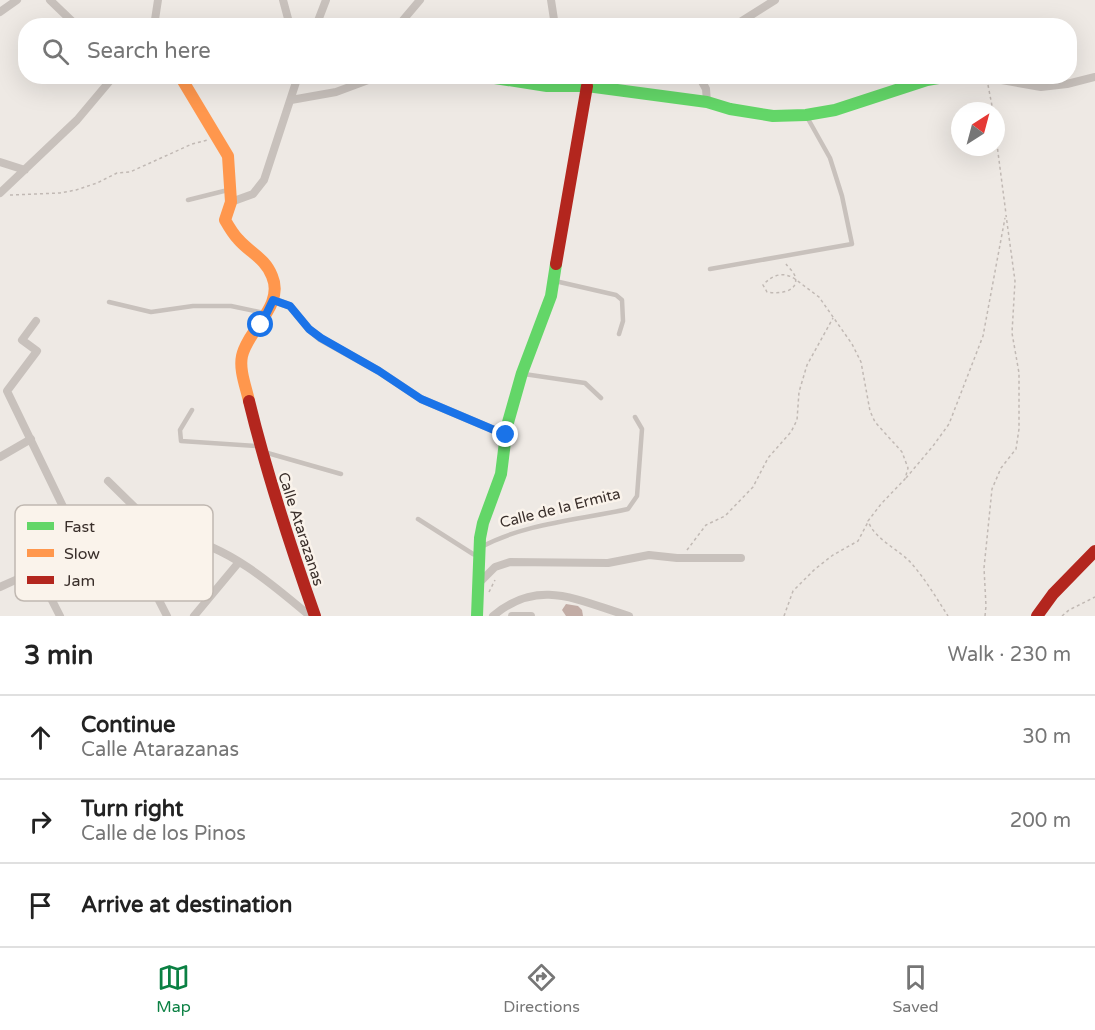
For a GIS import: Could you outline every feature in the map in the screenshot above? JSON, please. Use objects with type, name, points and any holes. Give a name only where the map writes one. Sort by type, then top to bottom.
[{"type":"main road","points":[[185,84],[228,156],[231,196],[225,220],[235,236],[266,264],[274,280],[273,300]]},
{"type":"main road","points":[[534,84],[547,86],[570,84]]},
{"type":"main road","name":"Calle de la Ermita","points":[[477,616],[479,552],[483,523],[501,474],[508,420],[522,373],[551,296],[582,84]]},
{"type":"main road","points":[[589,84],[706,102],[730,109],[773,116],[806,115],[835,110],[915,84]]},
{"type":"main road","name":"Calle Atarazanas","points":[[273,300],[240,358],[261,449],[309,615]]},
{"type":"main road","points":[[1037,616],[1059,587],[1095,551]]},
{"type":"street","points":[[0,12],[17,0]]},
{"type":"street","points":[[50,0],[69,18]]},
{"type":"street","points":[[155,18],[157,0]]},
{"type":"street","points":[[283,0],[288,18]]},
{"type":"street","points":[[319,18],[326,0]]},
{"type":"street","points":[[405,18],[420,0]]},
{"type":"street","points":[[551,0],[554,18]]},
{"type":"street","points":[[747,18],[775,0]]},
{"type":"street","points":[[1077,82],[1095,77]]},
{"type":"street","points":[[2,192],[77,120],[107,84]]},
{"type":"street","points":[[231,196],[253,194],[264,180],[296,84]]},
{"type":"street","points":[[291,100],[336,92],[358,84]]},
{"type":"street","points":[[703,84],[706,89],[706,102]]},
{"type":"street","points":[[1023,84],[1041,87],[1067,84]]},
{"type":"street","points":[[0,162],[25,171]]},
{"type":"street","points":[[273,300],[290,306],[309,329],[321,338],[379,371],[421,399],[506,435]]},
{"type":"street","points":[[36,321],[22,340],[37,351],[7,391],[63,505]]},
{"type":"street","points":[[0,457],[31,439]]},
{"type":"street","points":[[108,481],[132,505]]},
{"type":"street","points":[[213,550],[266,579],[309,615]]},
{"type":"street","points":[[478,584],[495,567],[510,562],[608,563],[649,555],[677,558],[741,558]]},
{"type":"street","points":[[213,593],[239,562]]},
{"type":"street","points":[[0,586],[15,580]]},
{"type":"street","points":[[493,616],[516,600],[537,594],[560,595],[629,616]]},
{"type":"street","points":[[52,601],[60,616]]},
{"type":"street","points":[[159,601],[167,616]]},
{"type":"street","points":[[194,616],[206,601]]},
{"type":"street","points":[[512,616],[531,616]]},
{"type":"lane","points":[[710,269],[852,244],[842,196],[830,158],[806,115]]},
{"type":"lane","points":[[188,200],[231,196]]},
{"type":"lane","points":[[552,280],[616,295],[622,300],[623,321],[619,334]]},
{"type":"lane","points":[[109,302],[151,312],[193,306],[224,306],[267,314]]},
{"type":"lane","points":[[522,373],[585,382],[601,398]]},
{"type":"lane","name":"Calle Atarazanas","points":[[192,410],[180,430],[181,441],[261,449],[341,474]]},
{"type":"lane","name":"Calle de la Ermita","points":[[479,552],[495,540],[541,526],[628,509],[637,496],[642,429],[634,417]]},
{"type":"lane","points":[[418,519],[473,554],[479,552]]},
{"type":"path","points":[[984,84],[990,102]]},
{"type":"path","points":[[2,192],[20,196],[76,190],[97,183],[117,172],[130,172],[192,144],[217,138]]},
{"type":"path","points":[[984,616],[986,606],[984,568],[992,489],[1001,468],[1016,449],[1019,429],[1019,373],[1012,333],[1015,281],[998,156]]},
{"type":"path","points":[[784,616],[793,591],[833,555],[858,541],[868,521],[881,504],[933,446],[949,424],[983,336],[1006,215]]},
{"type":"path","points":[[784,256],[795,279],[793,286],[788,291],[777,294],[766,292],[763,285],[769,278],[782,274],[795,279],[819,297],[861,362],[870,411],[875,422],[902,452],[908,468],[905,478]]},
{"type":"path","points":[[677,558],[691,546],[706,525],[725,516],[753,487],[768,458],[791,432],[796,420],[799,392],[807,365],[833,318]]},
{"type":"path","points":[[868,521],[872,530],[913,565],[948,616]]},
{"type":"path","points":[[488,594],[498,575]]},
{"type":"path","points":[[1062,616],[1095,597]]},
{"type":"building","points":[[566,604],[578,606],[583,616],[566,616],[562,610]]},
{"type":"traffic: fast","points":[[534,84],[587,86],[707,102],[730,109],[773,116],[806,115],[835,110],[915,84]]},
{"type":"traffic: fast","points":[[477,616],[480,538],[483,523],[501,474],[507,426],[522,373],[551,296],[556,264]]},
{"type":"traffic: slow","points":[[185,84],[228,156],[231,202],[225,220],[236,237],[269,270],[275,287],[270,307],[251,336],[242,356],[242,373],[249,401]]},
{"type":"traffic: jam","points":[[556,264],[587,86]]},
{"type":"traffic: jam","points":[[249,401],[279,510],[315,616]]},
{"type":"traffic: jam","points":[[1037,616],[1053,594],[1095,551]]},
{"type":"route","points":[[261,325],[273,300],[285,303],[295,310],[309,329],[321,338],[379,371],[421,399],[506,435]]}]
